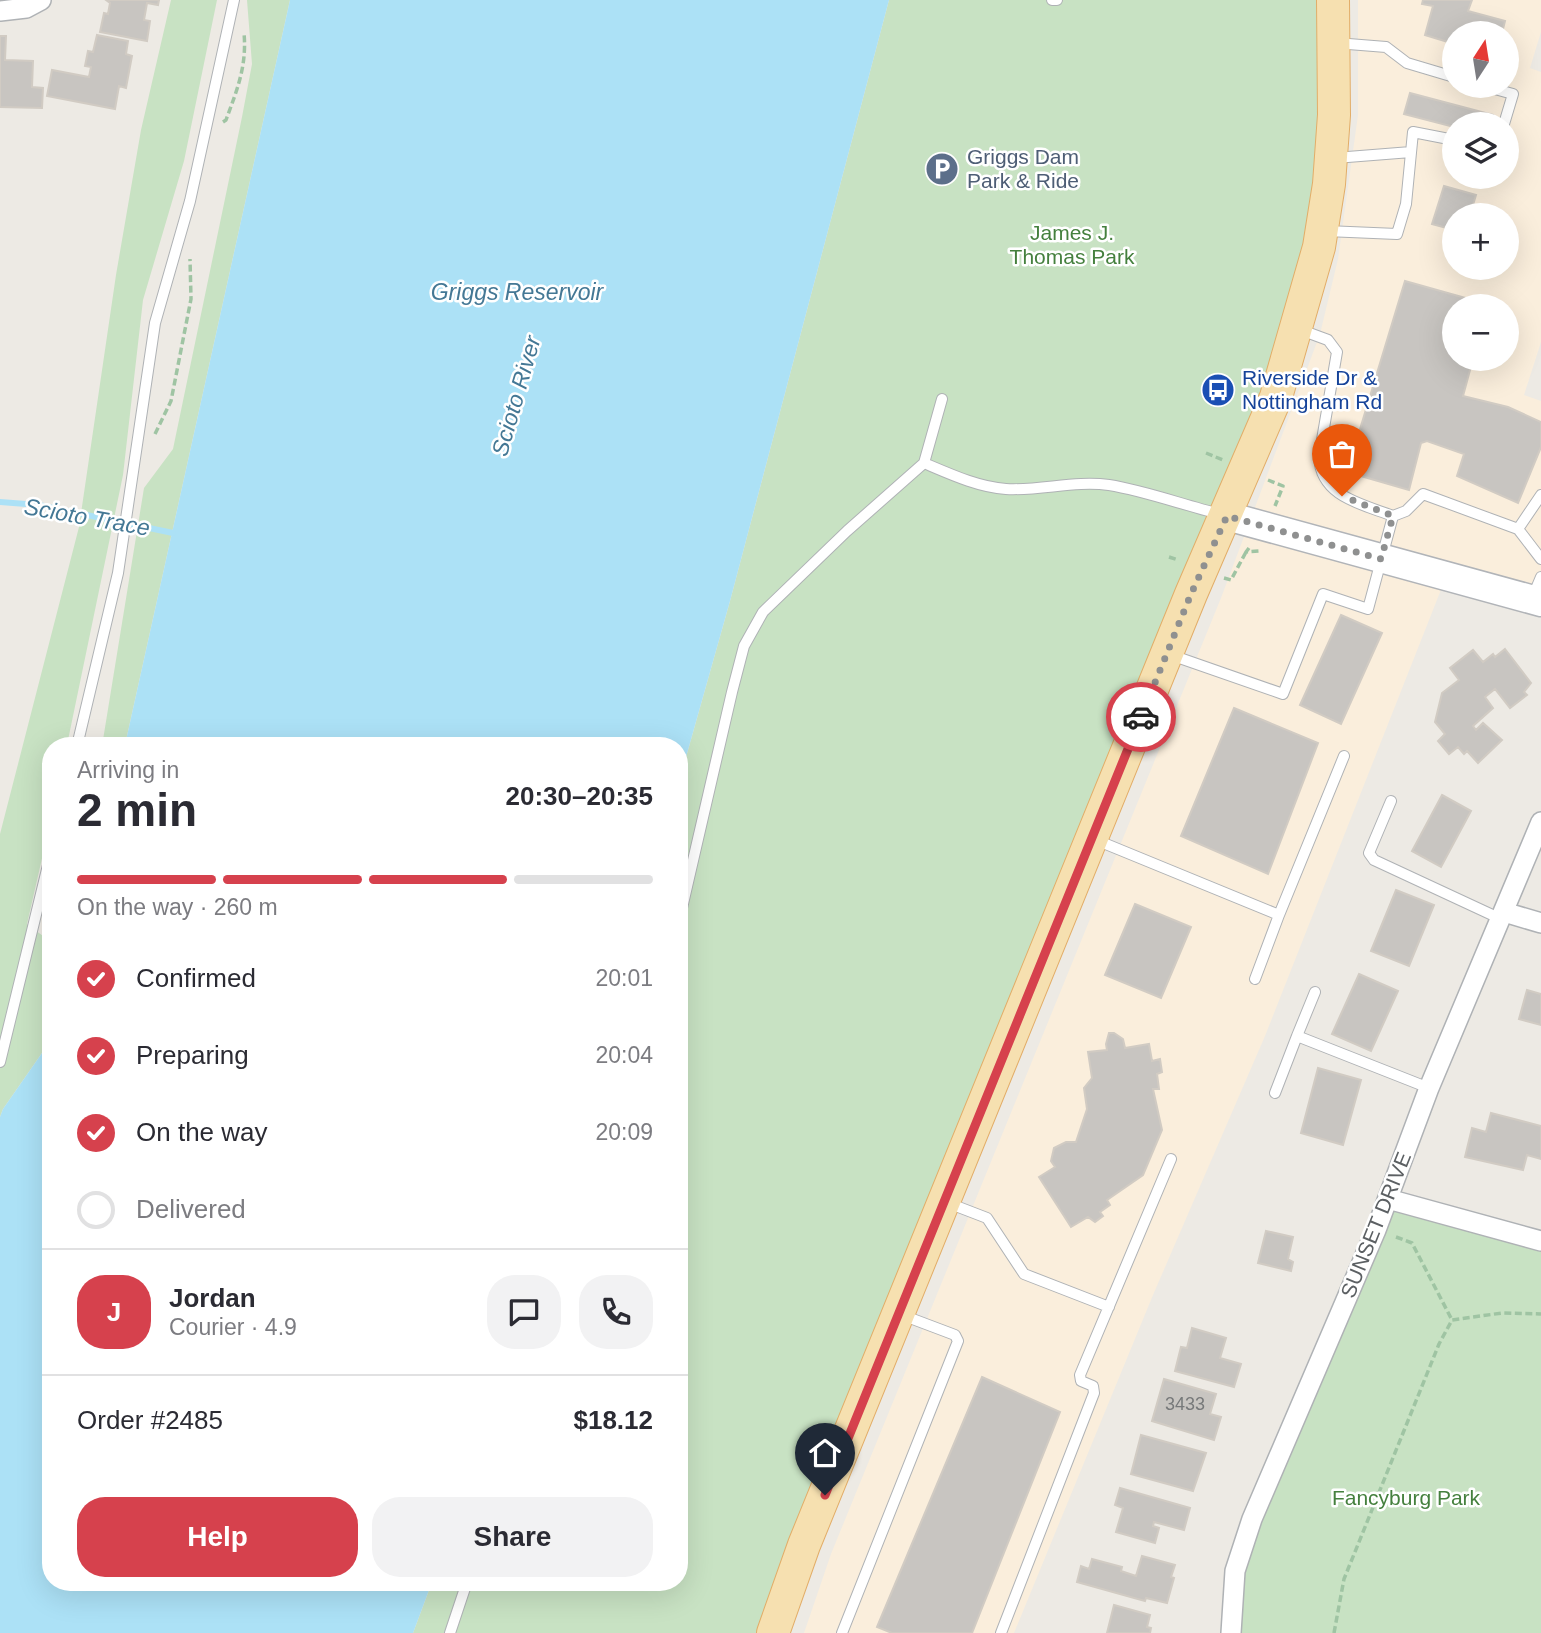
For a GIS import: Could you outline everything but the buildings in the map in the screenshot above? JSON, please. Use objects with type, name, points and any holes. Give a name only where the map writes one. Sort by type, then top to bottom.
[{"type":"main road","points":[[773,1633],[804,1545],[1167,654],[1276,397],[1322,231],[1334,115],[1333,0]]},
{"type":"street","points":[[0,11],[26,8],[40,2]]},
{"type":"street","points":[[1227,516],[1381,559],[1538,593]]},
{"type":"street","name":"SUNSET DRIVE","points":[[1231,1633],[1235,1571],[1243,1544],[1388,1199],[1429,1088],[1541,822]]},
{"type":"street","points":[[1502,916],[1541,923]]},
{"type":"street","points":[[1388,1199],[1541,1241]]},
{"type":"lane","points":[[79,737],[118,573],[155,323],[190,201],[234,0]]},
{"type":"lane","points":[[1333,43],[1386,47],[1407,63],[1442,73]]},
{"type":"lane","points":[[1322,231],[1397,234],[1406,204],[1413,132],[1442,138]]},
{"type":"lane","points":[[1331,159],[1411,152]]},
{"type":"lane","points":[[1297,329],[1328,340],[1337,352],[1319,457],[1320,472],[1332,488],[1342,496],[1393,516],[1406,511],[1423,494],[1518,529],[1541,559]]},
{"type":"lane","points":[[688,882],[744,646],[763,612],[847,531],[924,463],[942,399]]},
{"type":"lane","points":[[924,463],[966,480],[1003,489],[1069,484],[1108,485],[1227,516]]},
{"type":"lane","points":[[1518,529],[1541,495]]},
{"type":"lane","points":[[1167,654],[1283,694],[1323,594],[1368,609],[1393,516]]},
{"type":"lane","points":[[1255,979],[1344,756]]},
{"type":"lane","points":[[1391,801],[1369,853],[1374,860],[1502,916]]},
{"type":"lane","points":[[1092,838],[1279,915]]},
{"type":"lane","points":[[0,1062],[42,890]]},
{"type":"lane","points":[[1275,1093],[1315,992]]},
{"type":"lane","points":[[1297,1036],[1429,1088]]},
{"type":"lane","points":[[1000,1633],[1094,1393],[1093,1386],[1081,1381],[1080,1375],[1171,1159]]},
{"type":"lane","points":[[944,1202],[987,1218],[1024,1274],[1109,1307]]},
{"type":"lane","points":[[842,1633],[958,1341],[955,1335],[899,1314]]},
{"type":"lane","points":[[450,1633],[464,1591]]},
{"type":"path","points":[[154,436],[171,401],[191,299],[190,250]]},
{"type":"path","points":[[1387,1234],[1412,1243],[1452,1320]]},
{"type":"path","points":[[1452,1320],[1503,1313],[1541,1314]]},
{"type":"path","points":[[1334,1633],[1343,1579],[1439,1344],[1452,1320]]},
{"type":"shaded area","points":[[1358,0],[1541,0],[1541,32],[1530,68],[1541,72],[1541,342],[1524,395],[1541,401],[1541,602],[1446,577],[1265,1036],[1153,1295],[1014,1633],[804,1633],[831,1554],[1221,598],[1320,334],[1338,259],[1358,115]]},
{"type":"green space","points":[[171,0],[217,0],[184,161],[143,300],[123,475],[69,737],[42,737],[42,858],[27,924],[42,935],[42,1053],[0,1117],[0,834],[79,527],[116,275],[141,130]]},
{"type":"green space","points":[[247,0],[290,0],[127,737],[103,737],[144,488],[173,449],[252,64]]},
{"type":"green space","name":"James J. Thomas Park","points":[[889,0],[1324,0],[1319,247],[773,1633],[413,1633],[429,1591],[688,1591],[688,750]]},
{"type":"green space","name":"Fancyburg Park","points":[[1388,1199],[1541,1241],[1541,1633],[1231,1633],[1235,1571]]},
{"type":"water","name":"Griggs Reservoir","points":[[290,0],[889,0],[688,750],[688,737],[127,737]]},
{"type":"water","points":[[42,1053],[42,1591],[429,1591],[413,1633],[0,1633],[0,1117]]},
{"type":"waterway","name":"Scioto Trace","points":[[0,502],[39,505],[173,533]]},
{"type":"way so far","points":[[1141,717],[1191,594],[1227,516],[1381,559],[1393,516],[1342,496]]},
{"type":"place","name":"Griggs Dam Park & Ride","points":[[942,169]]},
{"type":"place","name":"Riverside Dr & Nottingham Rd","points":[[1218,390]]},
{"type":"route","points":[[825,1495],[1141,717]]},
{"type":"water label","name":"Scioto River","points":[[516,396]]}]
